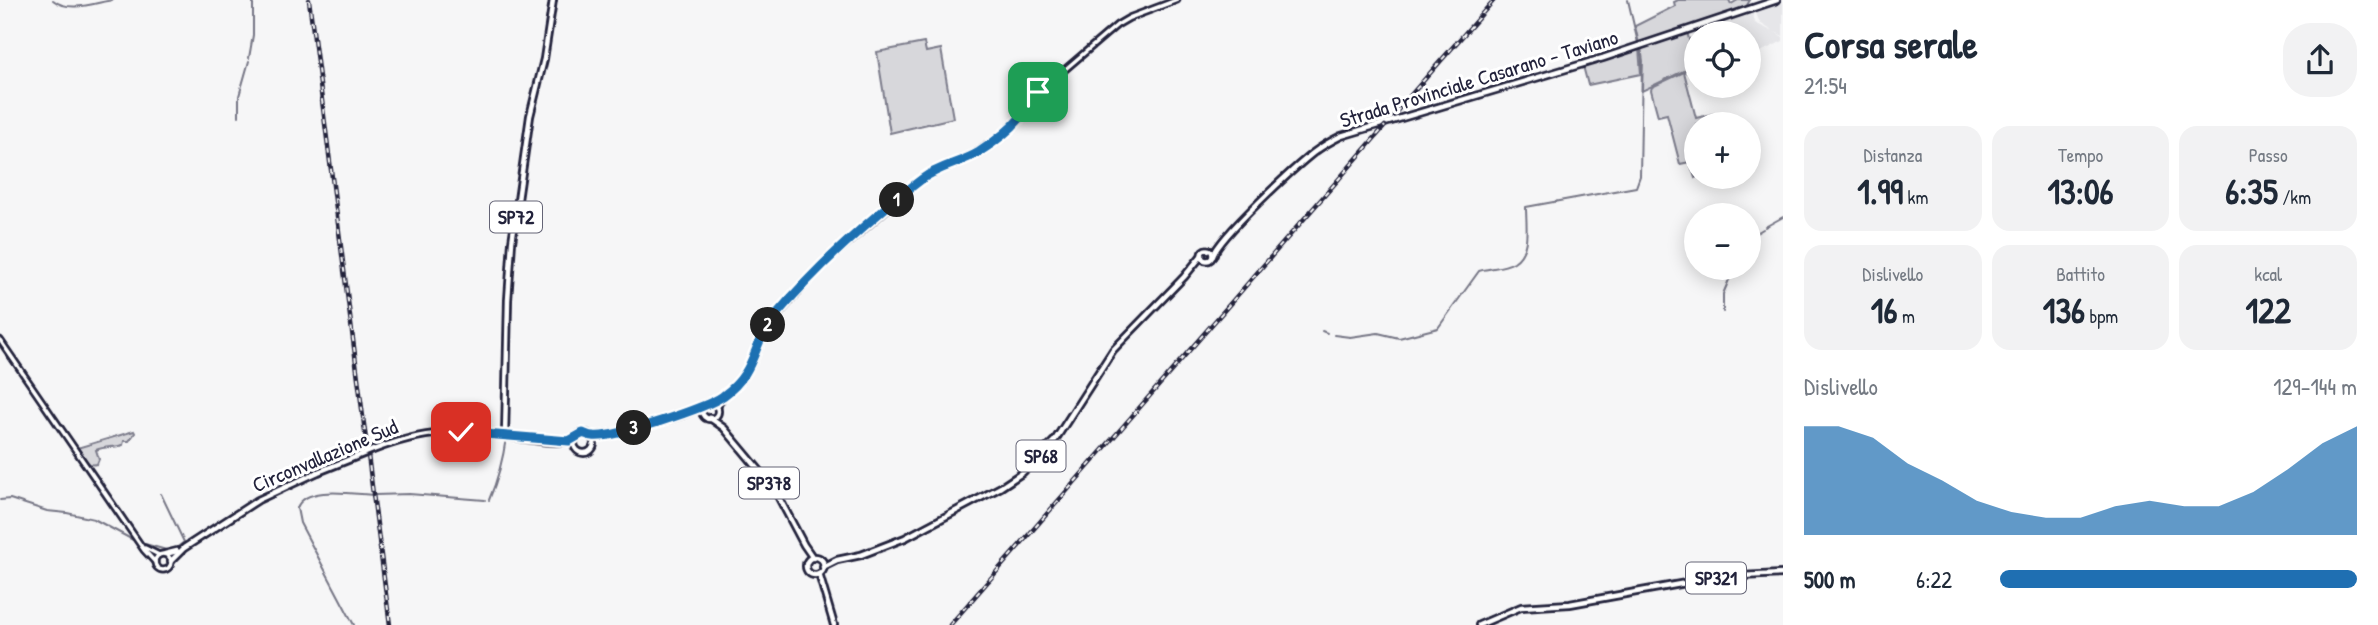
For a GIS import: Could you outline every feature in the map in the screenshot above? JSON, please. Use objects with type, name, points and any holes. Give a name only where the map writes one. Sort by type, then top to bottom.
[{"type":"main road","name":"SP72","points":[[505,436],[512,242],[530,116],[544,59],[553,0]]},
{"type":"main road","points":[[703,415],[707,404],[734,388],[748,371],[764,332],[773,318],[820,267],[923,178],[978,152],[1000,135],[1018,120],[1041,90],[1117,25],[1177,0]]},
{"type":"main road","name":"Strada Provinciale Casarano - Taviano","points":[[823,567],[905,538],[1022,473],[1055,440],[1113,350],[1184,277],[1206,250],[1227,235],[1311,155],[1341,136],[1603,58],[1777,0]]},
{"type":"main road","name":"Strada Provinciale Casarano - Taviano","points":[[1770,3],[1783,0]]},
{"type":"main road","name":"Strada Provinciale Casarano - Taviano","points":[[1184,277],[1213,256],[1227,235]]},
{"type":"main road","points":[[1206,250],[1211,251],[1213,256]]},
{"type":"main road","points":[[1202,255],[1207,261]]},
{"type":"main road","points":[[0,340],[139,543],[157,567],[164,570],[168,568],[171,561],[139,543]]},
{"type":"main road","points":[[710,418],[717,411],[723,396]]},
{"type":"main road","name":"Circonvallazione Sud","points":[[552,441],[586,453],[597,440],[609,435],[689,413],[707,404],[717,411],[724,428],[777,495],[813,558]]},
{"type":"main road","name":"Circonvallazione Sud","points":[[689,413],[703,415],[724,428]]},
{"type":"main road","name":"Circonvallazione Sud","points":[[171,561],[184,548],[279,489],[373,450],[419,435],[438,432],[552,441],[575,440],[583,433],[590,436],[609,435]]},
{"type":"main road","points":[[590,436],[594,444]]},
{"type":"main road","points":[[575,440],[576,449]]},
{"type":"main road","name":"SP378","points":[[804,545],[806,569],[816,574],[834,625]]},
{"type":"main road","name":"SP378","points":[[162,554],[184,548]]},
{"type":"main road","points":[[155,562],[162,554]]},
{"type":"main road","points":[[807,562],[813,558],[821,560],[823,567],[816,574]]},
{"type":"main road","name":"Strada Provinciale Casarano - Taviano","points":[[821,560],[837,560]]},
{"type":"main road","name":"SP321","points":[[1479,625],[1521,607],[1570,604],[1719,577],[1783,574]]},
{"type":"shaded area","points":[[1729,0],[1731,4],[1738,0],[1750,0],[1746,7],[1706,21],[1684,21],[1684,28],[1639,44],[1635,26],[1675,6],[1674,2]]},
{"type":"shaded area","points":[[1783,3],[1783,36],[1775,32],[1783,37],[1783,41],[1761,52],[1761,26],[1774,32],[1761,24],[1755,11]]},
{"type":"shaded area","points":[[1753,14],[1755,21],[1728,21]]},
{"type":"shaded area","points":[[1684,33],[1684,71],[1642,91],[1641,47]]},
{"type":"shaded area","points":[[924,43],[926,52],[941,49],[953,118],[890,133],[877,52]]},
{"type":"shaded area","points":[[1639,48],[1641,74],[1588,85],[1583,66]]},
{"type":"shaded area","points":[[1684,72],[1684,98],[1691,98],[1694,112],[1684,112],[1684,163],[1680,164],[1667,114],[1658,116],[1652,87]]},
{"type":"shaded area","points":[[134,431],[129,441],[124,441],[123,445],[96,450],[99,459],[97,464],[87,463],[77,448]]},
{"type":"waterway","points":[[53,0],[74,7],[112,0]]},
{"type":"waterway","points":[[249,58],[253,35],[253,0]]},
{"type":"waterway","points":[[1628,0],[1638,43]]},
{"type":"waterway","points":[[1334,335],[1350,337],[1378,333],[1399,338],[1438,328],[1479,271],[1506,266],[1519,257],[1525,245],[1526,207],[1636,187],[1640,176],[1640,49]]},
{"type":"waterway","points":[[239,116],[239,96],[249,61]]},
{"type":"waterway","points":[[539,88],[544,67]]},
{"type":"waterway","points":[[517,223],[531,121]]},
{"type":"waterway","points":[[1765,227],[1783,217]]},
{"type":"waterway","points":[[514,247],[515,235]]},
{"type":"waterway","points":[[1723,312],[1723,294],[1729,280]]},
{"type":"waterway","points":[[1322,331],[1327,333]]},
{"type":"waterway","points":[[489,500],[500,469],[506,437],[509,372]]},
{"type":"waterway","points":[[354,625],[300,523],[297,508],[309,496],[330,492],[372,495]]},
{"type":"waterway","points":[[161,494],[184,542],[175,549]]},
{"type":"waterway","points":[[375,495],[409,494],[485,500]]},
{"type":"waterway","points":[[0,500],[10,499],[47,511],[94,519],[133,540]]},
{"type":"waterway","points":[[145,544],[170,551]]},
{"type":"railway","points":[[309,0],[390,625]]},
{"type":"railway","points":[[1396,112],[1494,0]]},
{"type":"railway","points":[[950,625],[1385,126]]},
{"type":"route","points":[[461,432],[569,441],[575,440],[583,433],[592,436],[609,435],[689,413],[717,400],[745,376],[766,328],[820,267],[923,178],[978,152],[1000,135],[1018,120],[1038,92]]}]
